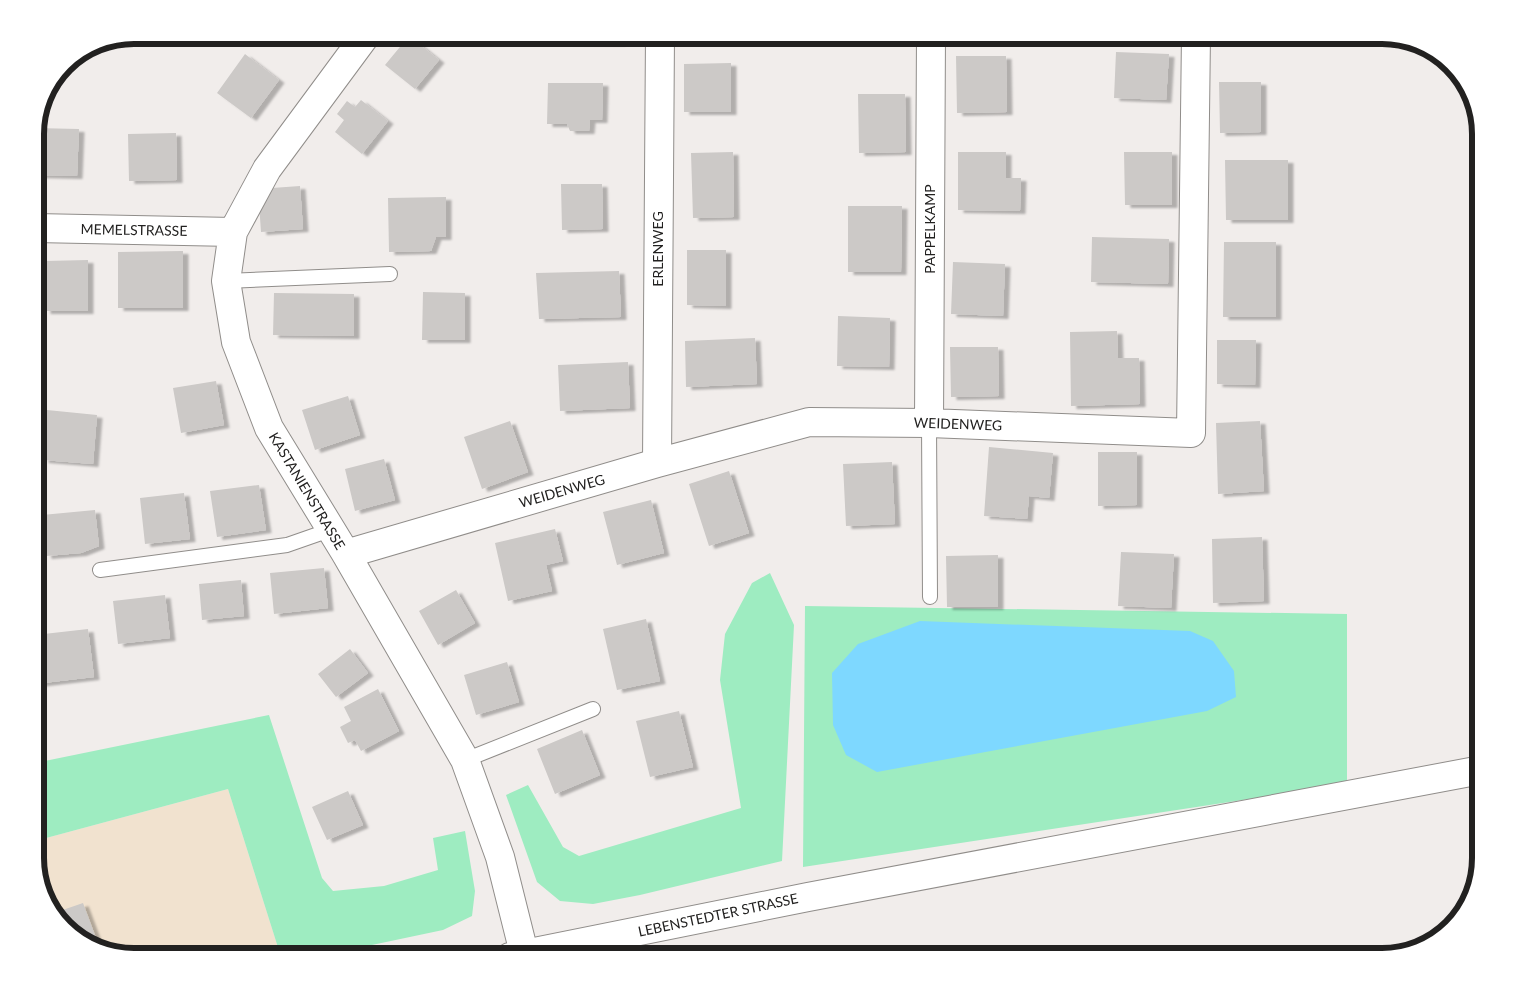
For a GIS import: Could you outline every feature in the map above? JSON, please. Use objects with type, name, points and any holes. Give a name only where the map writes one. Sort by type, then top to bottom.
[{"type":"street","name":"KASTANIENSTRASSE","points":[[359,44],[267,169],[233,232],[226,281],[236,342],[269,428],[346,554],[465,760],[500,857],[518,948]]},
{"type":"street","name":"ERLENWEG","points":[[657,463],[660,44]]},
{"type":"street","name":"PAPPELKAMP","points":[[929,423],[931,44]]},
{"type":"street","name":"WEIDENWEG","points":[[346,554],[657,463],[809,422],[929,423],[1191,433],[1196,44]]},
{"type":"street","name":"MEMELSTRASSE","points":[[44,228],[233,232]]},
{"type":"street","name":"LEBENSTEDTER STRASSE","points":[[559,948],[808,897],[1472,772]]},
{"type":"lane","points":[[226,281],[390,274]]},
{"type":"lane","points":[[929,423],[930,597]]},
{"type":"lane","points":[[100,570],[287,545],[330,530]]},
{"type":"lane","points":[[465,760],[593,709]]},
{"type":"shaded area","points":[[228,789],[278,948],[134,948],[111,945],[94,939],[70,922],[56,903],[47,881],[44,864],[44,839]]},
{"type":"green space","points":[[770,573],[794,625],[782,861],[640,895],[593,904],[560,901],[537,882],[506,795],[528,785],[563,847],[579,856],[741,808],[720,680],[725,634],[752,583]]},
{"type":"green space","points":[[805,606],[1347,614],[1347,784],[803,867]]},
{"type":"green space","points":[[269,715],[322,878],[333,891],[384,886],[438,870],[433,838],[465,831],[475,891],[472,916],[443,930],[358,948],[278,948],[228,789],[44,839],[44,761]]},
{"type":"water","points":[[920,621],[1190,631],[1213,641],[1234,671],[1236,697],[1207,711],[877,772],[846,755],[833,725],[832,673],[858,644]]},
{"type":"building","points":[[402,44],[419,44],[439,60],[415,89],[385,65]]},
{"type":"building","points":[[1116,52],[1169,54],[1166,100],[1114,98]]},
{"type":"building","points":[[245,54],[279,80],[251,118],[217,93]]},
{"type":"building","points":[[956,56],[1006,56],[1007,112],[957,113]]},
{"type":"building","points":[[731,63],[731,112],[684,112],[684,64]]},
{"type":"building","points":[[1219,82],[1261,82],[1261,132],[1220,133]]},
{"type":"building","points":[[548,83],[603,83],[602,120],[590,120],[589,131],[570,131],[567,124],[547,124]]},
{"type":"building","points":[[858,94],[905,94],[906,152],[859,153]]},
{"type":"building","points":[[361,100],[388,121],[362,154],[335,132],[344,120],[337,114],[347,101],[355,107]]},
{"type":"building","points":[[44,128],[79,129],[77,176],[44,175]]},
{"type":"building","points":[[176,133],[177,180],[129,181],[128,134]]},
{"type":"building","points":[[733,152],[734,217],[693,218],[691,153]]},
{"type":"building","points":[[958,152],[1006,152],[1006,178],[1021,178],[1020,211],[958,210]]},
{"type":"building","points":[[1124,152],[1172,152],[1172,205],[1125,205]]},
{"type":"building","points":[[1225,160],[1288,160],[1288,220],[1226,220]]},
{"type":"building","points":[[561,184],[602,184],[603,229],[562,230]]},
{"type":"building","points":[[300,186],[303,229],[261,232],[258,189]]},
{"type":"building","points":[[446,197],[446,237],[436,237],[431,251],[389,252],[388,198]]},
{"type":"building","points":[[848,206],[902,206],[901,272],[848,272]]},
{"type":"building","points":[[1092,237],[1169,239],[1168,284],[1091,282]]},
{"type":"building","points":[[1224,242],[1276,242],[1276,317],[1223,317]]},
{"type":"building","points":[[687,250],[726,250],[726,306],[687,305]]},
{"type":"building","points":[[183,251],[183,308],[118,308],[118,252]]},
{"type":"building","points":[[88,260],[88,311],[45,311],[45,261]]},
{"type":"building","points":[[953,262],[1005,264],[1003,316],[951,314]]},
{"type":"building","points":[[619,271],[621,317],[539,319],[536,273]]},
{"type":"building","points":[[423,292],[465,293],[465,340],[422,340]]},
{"type":"building","points":[[274,293],[354,294],[354,336],[273,335]]},
{"type":"building","points":[[838,316],[890,318],[889,367],[837,366]]},
{"type":"building","points":[[1117,331],[1118,358],[1139,358],[1140,404],[1071,406],[1070,332]]},
{"type":"building","points":[[755,338],[757,384],[686,387],[685,341]]},
{"type":"building","points":[[1217,340],[1256,340],[1255,385],[1217,384]]},
{"type":"building","points":[[950,347],[998,347],[999,396],[951,397]]},
{"type":"building","points":[[628,362],[630,408],[560,411],[558,365]]},
{"type":"building","points":[[216,381],[224,425],[181,433],[173,388]]},
{"type":"building","points":[[348,396],[360,435],[315,450],[302,410]]},
{"type":"building","points":[[47,410],[97,415],[93,464],[44,460]]},
{"type":"building","points":[[510,421],[528,472],[482,489],[464,437]]},
{"type":"building","points":[[1260,421],[1264,491],[1218,494],[1216,423]]},
{"type":"building","points":[[989,447],[1053,453],[1049,498],[1029,496],[1027,519],[984,516]]},
{"type":"building","points":[[1098,452],[1137,452],[1137,505],[1098,506]]},
{"type":"building","points":[[384,459],[395,500],[355,511],[345,469]]},
{"type":"building","points":[[892,462],[895,524],[846,526],[843,464]]},
{"type":"building","points":[[729,471],[749,533],[709,546],[689,484]]},
{"type":"building","points":[[259,485],[266,530],[217,537],[210,491]]},
{"type":"building","points":[[184,493],[190,539],[145,544],[140,498]]},
{"type":"building","points":[[651,500],[664,553],[617,565],[603,512]]},
{"type":"building","points":[[95,510],[99,546],[81,553],[46,556],[44,515]]},
{"type":"building","points":[[555,529],[563,561],[546,565],[552,591],[508,601],[495,543]]},
{"type":"building","points":[[1262,537],[1264,601],[1213,603],[1212,539]]},
{"type":"building","points":[[1121,552],[1174,554],[1171,608],[1118,606]]},
{"type":"building","points":[[998,555],[998,607],[947,607],[946,556]]},
{"type":"building","points":[[324,568],[328,608],[274,614],[270,573]]},
{"type":"building","points":[[241,580],[244,616],[202,620],[199,584]]},
{"type":"building","points":[[456,590],[475,623],[438,645],[419,611]]},
{"type":"building","points":[[165,595],[170,638],[118,644],[113,601]]},
{"type":"building","points":[[646,619],[660,681],[617,690],[603,629]]},
{"type":"building","points":[[88,629],[94,677],[44,683],[44,634]]},
{"type":"building","points":[[350,649],[368,673],[336,697],[318,674]]},
{"type":"building","points":[[507,662],[519,702],[476,715],[464,675]]},
{"type":"building","points":[[378,689],[399,731],[361,751],[355,740],[348,743],[340,727],[351,721],[344,707]]},
{"type":"building","points":[[679,711],[693,767],[650,777],[636,721]]},
{"type":"building","points":[[582,730],[600,775],[555,794],[537,749]]},
{"type":"building","points":[[348,791],[363,825],[327,840],[312,807]]},
{"type":"building","points":[[83,903],[97,940],[79,930],[61,911]]}]
